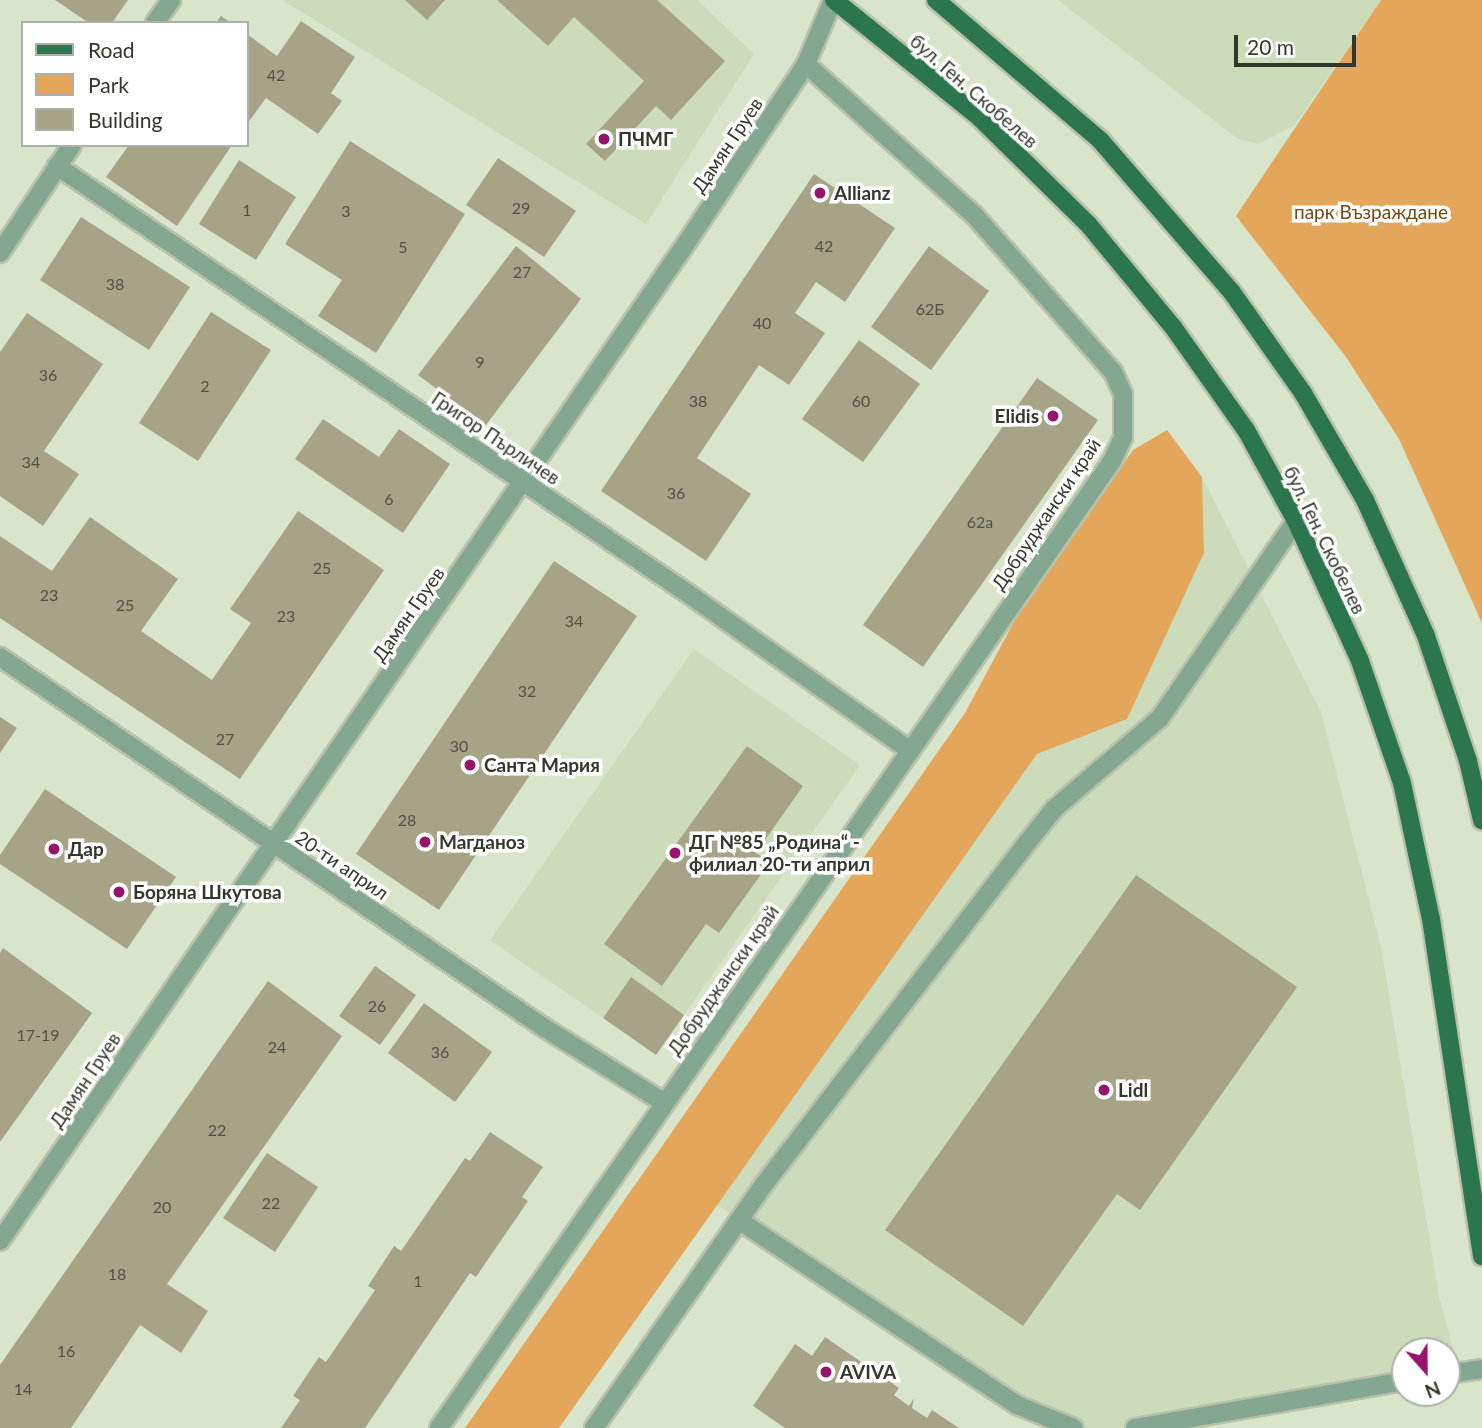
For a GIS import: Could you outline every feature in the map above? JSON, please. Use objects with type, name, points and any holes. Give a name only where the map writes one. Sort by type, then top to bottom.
[{"type":"main road","name":"бул. Ген. Скобелев","points":[[833,0],[980,118],[1088,224],[1173,327],[1246,430],[1296,521],[1360,661],[1402,783],[1431,919],[1482,1256]]},
{"type":"main road","points":[[936,0],[1100,140],[1231,291],[1303,393],[1365,500],[1426,636],[1482,820]]},
{"type":"street","points":[[156,21],[171,0]]},
{"type":"street","name":"Дамян Груев","points":[[0,1241],[524,483],[806,64],[833,0]]},
{"type":"street","name":"Добруджански край","points":[[439,1428],[908,749],[1112,461],[1123,436],[1126,414],[1124,394],[1113,372],[974,215],[806,64]]},
{"type":"street","points":[[0,253],[71,147]]},
{"type":"street","name":"Григор Пърличев","points":[[57,166],[524,483],[908,749]]},
{"type":"street","points":[[594,1428],[740,1221],[1055,808],[1160,718],[1296,521]]},
{"type":"street","name":"20-ти април","points":[[0,657],[540,1025],[663,1102]]},
{"type":"street","points":[[740,1221],[1017,1405],[1074,1428]]},
{"type":"street","points":[[1461,1372],[1482,1369]]},
{"type":"street","points":[[1135,1428],[1391,1383]]},
{"type":"shaded area","name":"ПЧМГ","points":[[282,0],[697,0],[754,54],[646,224]]},
{"type":"shaded area","points":[[1058,0],[1381,0],[1294,126],[1258,144],[1238,139]]},
{"type":"shaded area","points":[[1202,477],[1321,712],[1381,947],[1439,1297],[1450,1337],[1391,1337],[1391,1386],[1165,1428],[1050,1428],[714,1203],[1037,754],[1127,718],[1204,553]]},
{"type":"shaded area","name":"ДГ №85 „Родина“ - филиал 20-ти април","points":[[694,649],[860,765],[684,1015],[631,978],[603,1018],[490,940]]},
{"type":"green space","name":"парк Възраждане","points":[[1381,0],[1482,0],[1482,623],[1399,439],[1346,357],[1236,216]]},
{"type":"green space","points":[[1167,430],[1202,477],[1204,553],[1127,719],[1037,754],[559,1428],[465,1428],[965,713],[1015,620],[1133,450]]},
{"type":"building","points":[[55,0],[128,0],[113,21],[86,21]]},
{"type":"building","points":[[405,0],[445,0],[427,20]]},
{"type":"building","points":[[497,0],[657,0],[725,61],[671,120],[656,106],[605,161],[586,144],[644,81],[574,17],[548,46]]},
{"type":"building","points":[[301,21],[355,57],[331,93],[342,101],[318,134],[266,98],[248,123],[248,35],[277,56]]},
{"type":"building","points":[[350,141],[465,214],[376,353],[318,316],[342,280],[285,244]]},
{"type":"building","points":[[128,147],[231,147],[177,226],[106,177]]},
{"type":"building","points":[[498,158],[576,211],[544,257],[466,205]]},
{"type":"building","points":[[239,160],[296,197],[256,260],[199,224]]},
{"type":"building","points":[[814,174],[895,228],[845,302],[816,282],[795,313],[825,333],[789,385],[759,365],[697,458],[751,494],[706,561],[601,491]]},
{"type":"building","points":[[81,217],[190,287],[149,350],[40,280]]},
{"type":"building","points":[[516,246],[581,299],[486,425],[418,375]]},
{"type":"building","points":[[929,246],[989,291],[931,370],[871,327]]},
{"type":"building","points":[[211,312],[271,350],[198,461],[139,423]]},
{"type":"building","points":[[27,313],[103,364],[44,451],[79,474],[43,526],[0,496],[0,352]]},
{"type":"building","points":[[859,340],[920,384],[863,462],[802,419]]},
{"type":"building","points":[[1037,378],[1098,420],[923,667],[863,625]]},
{"type":"building","points":[[323,419],[379,457],[399,429],[450,464],[403,533],[295,459]]},
{"type":"building","points":[[298,511],[384,570],[240,779],[0,618],[0,536],[52,571],[90,517],[178,579],[141,631],[212,680],[251,623],[230,609]]},
{"type":"building","points":[[554,561],[637,616],[439,910],[356,854]]},
{"type":"building","points":[[0,717],[17,728],[0,753]]},
{"type":"building","points":[[747,746],[803,786],[756,853],[770,862],[719,933],[706,924],[662,986],[604,944]]},
{"type":"building","points":[[45,789],[176,877],[127,949],[0,864],[0,855]]},
{"type":"building","name":"Lidl","points":[[1136,875],[1297,987],[1140,1210],[1117,1194],[1023,1326],[885,1230]]},
{"type":"building","points":[[3,948],[92,1013],[0,1142],[0,953]]},
{"type":"building","points":[[375,966],[416,995],[380,1045],[339,1016]]},
{"type":"building","points":[[631,977],[684,1015],[656,1055],[603,1018]]},
{"type":"building","points":[[268,981],[342,1036],[167,1284],[208,1311],[181,1353],[140,1325],[71,1428],[0,1428],[0,1365]]},
{"type":"building","points":[[424,1003],[492,1052],[455,1102],[388,1053]]},
{"type":"building","points":[[490,1132],[543,1167],[522,1197],[528,1201],[476,1277],[470,1273],[365,1428],[281,1428],[300,1400],[293,1396],[319,1357],[326,1362],[375,1290],[368,1286],[394,1246],[401,1251],[465,1158],[470,1161]]},
{"type":"building","points":[[267,1153],[318,1187],[275,1252],[223,1218]]},
{"type":"building","name":"AVIVA","points":[[825,1337],[899,1388],[894,1395],[909,1406],[914,1398],[912,1408],[927,1418],[932,1410],[959,1428],[785,1428],[753,1406],[795,1344],[812,1356]]},
{"type":"place","name":"ПЧМГ","points":[[604,139]]},
{"type":"place","name":"Allianz","points":[[820,193]]},
{"type":"place","name":"Elidis","points":[[1053,416]]},
{"type":"place","name":"Санта Мария","points":[[470,765]]},
{"type":"place","name":"Магданоз","points":[[425,842]]},
{"type":"place","name":"Дар","points":[[54,849]]},
{"type":"place","name":"ДГ №85 „Родина“ - филиал 20-ти април","points":[[675,853]]},
{"type":"place","name":"Боряна Шкутова","points":[[119,892]]},
{"type":"place","name":"Lidl","points":[[1104,1090]]},
{"type":"place","name":"AVIVA","points":[[826,1372]]}]
